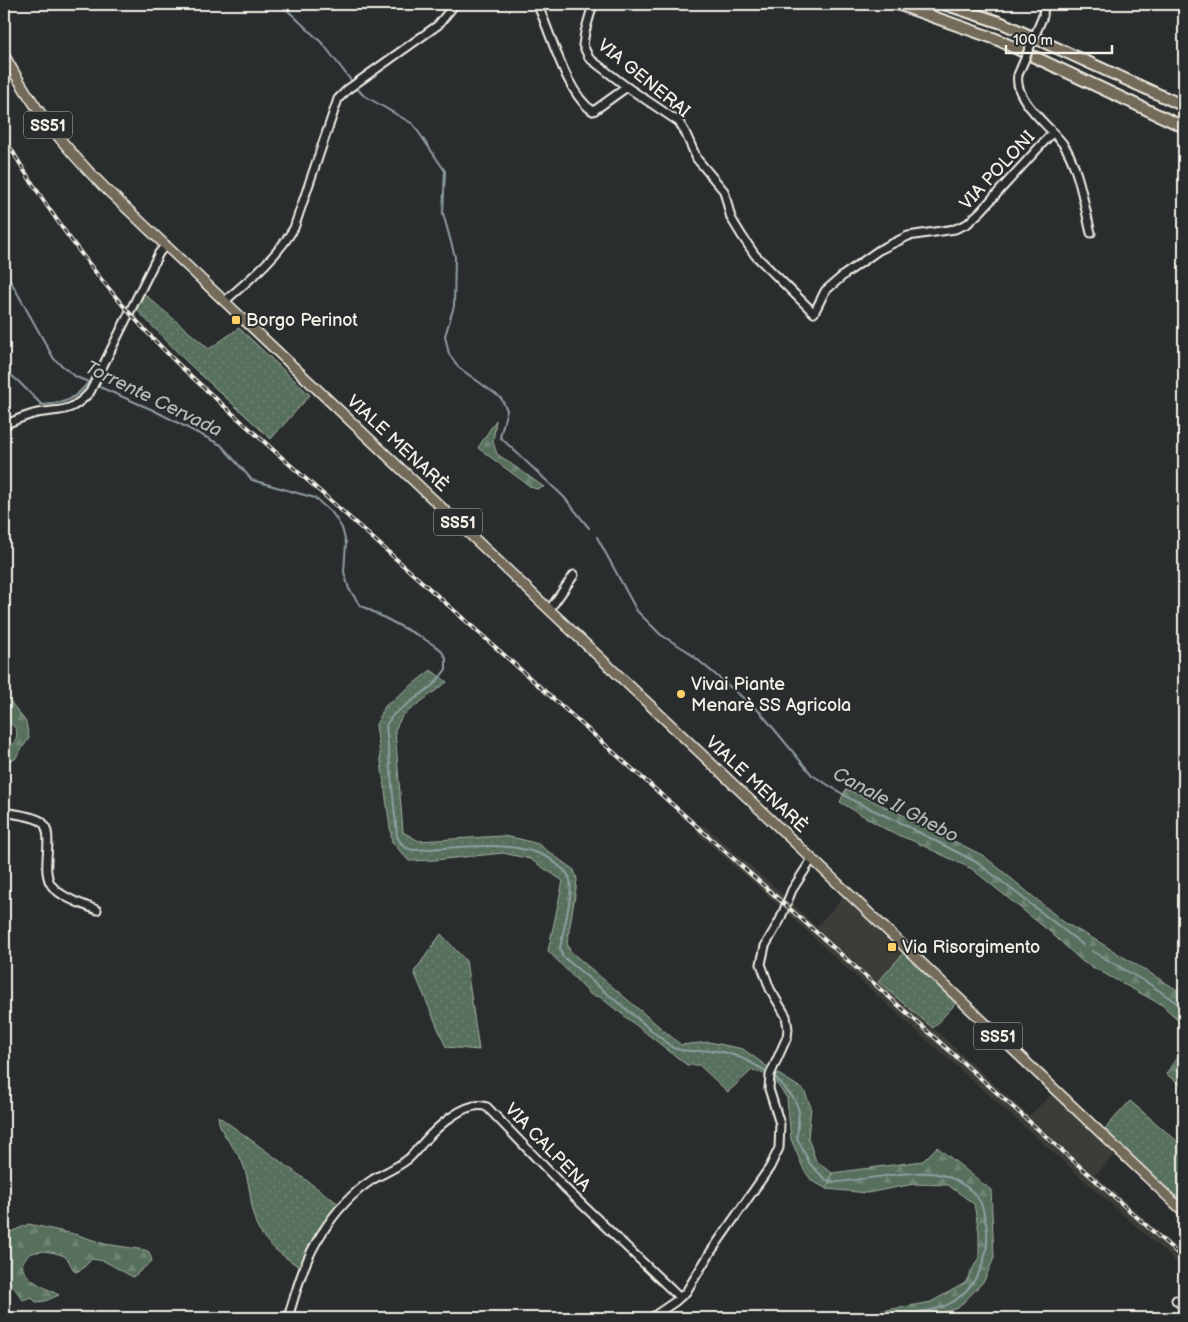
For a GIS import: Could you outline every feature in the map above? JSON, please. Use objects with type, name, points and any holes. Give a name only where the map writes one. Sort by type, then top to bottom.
[{"type":"highway","points":[[897,4],[996,39],[1184,126]]},
{"type":"highway","points":[[944,4],[1002,23],[1184,106]]},
{"type":"main road","name":"VIALE MENARÈ","points":[[4,55],[40,114],[74,156],[166,246],[812,859]]},
{"type":"main road","name":"SS51","points":[[812,859],[1184,1212]]},
{"type":"street","points":[[224,301],[266,264],[285,243],[294,228],[338,99],[348,89],[438,25],[455,4]]},
{"type":"street","points":[[537,4],[572,85],[587,107],[593,111],[595,110],[627,87]]},
{"type":"street","name":"VIA GENERAI","points":[[593,4],[583,44],[589,58],[627,87],[679,122],[697,159],[724,191],[731,218],[755,255],[814,313]]},
{"type":"street","name":"VIA POLONI","points":[[1044,4],[1044,16],[1018,76],[1019,92],[1066,148],[1071,158],[1091,233]]},
{"type":"street","name":"VIA POLONI","points":[[814,313],[825,291],[879,250],[908,236],[955,229],[967,224],[1052,133]]},
{"type":"street","points":[[4,426],[34,414],[62,411],[71,408],[84,399],[94,383],[154,261],[166,246]]},
{"type":"street","points":[[550,610],[574,575]]},
{"type":"street","points":[[4,812],[42,822],[47,831],[47,875],[49,882],[58,892],[97,910]]},
{"type":"street","points":[[651,1318],[686,1292],[710,1253],[770,1167],[776,1154],[780,1141],[780,1124],[769,1089],[771,1072],[787,1038],[788,1029],[786,1016],[770,989],[761,964],[765,946],[780,920],[792,890],[812,859]]},
{"type":"street","name":"VIA CALPENA","points":[[288,1318],[302,1269],[334,1216],[370,1181],[407,1160],[448,1118],[472,1106],[481,1104],[487,1106],[565,1188],[679,1297]]},
{"type":"street","points":[[1176,1300],[1184,1307]]},
{"type":"shaded area","points":[[704,825],[788,899],[816,927],[848,893],[907,949],[878,983],[933,1028],[1029,1116],[1056,1090],[1119,1150],[1095,1175],[1184,1254],[1184,1269],[696,832]]},
{"type":"green space","points":[[143,293],[209,349],[239,328],[310,395],[271,439],[187,362],[135,308]]},
{"type":"green space","points":[[496,420],[493,442],[497,454],[544,487],[536,489],[531,487],[478,448]]},
{"type":"green space","points":[[431,670],[447,682],[402,716],[395,730],[403,832],[419,841],[502,836],[520,839],[538,844],[574,870],[577,879],[567,943],[570,951],[681,1045],[709,1042],[743,1049],[804,1090],[811,1107],[808,1138],[816,1161],[832,1173],[827,1189],[812,1181],[804,1170],[791,1139],[787,1098],[771,1076],[752,1070],[728,1092],[699,1065],[687,1065],[600,997],[591,995],[548,951],[563,881],[530,859],[503,853],[409,861],[392,842],[376,725],[385,706]]},
{"type":"green space","points":[[4,685],[6,696],[26,722],[29,738],[15,759],[4,762],[4,752],[13,745],[17,735],[14,727],[4,722]]},
{"type":"green space","points":[[846,789],[891,809],[984,856],[1065,923],[1184,994],[1184,1025],[1162,1005],[1083,962],[1049,931],[972,869],[892,833],[840,802]]},
{"type":"green space","points":[[441,934],[466,961],[479,1050],[446,1047],[414,972]]},
{"type":"green space","points":[[907,949],[960,999],[933,1028],[878,982]]},
{"type":"green space","points":[[1184,1046],[1184,1087],[1166,1074]]},
{"type":"green space","points":[[1130,1101],[1184,1147],[1184,1211],[1101,1133]]},
{"type":"green space","points":[[218,1116],[343,1207],[302,1269],[272,1246],[260,1231],[253,1213],[243,1164],[221,1129]]},
{"type":"green space","points":[[937,1147],[991,1190],[994,1258],[984,1281],[958,1308],[926,1318],[870,1318],[876,1312],[931,1302],[965,1283],[979,1257],[979,1232],[974,1204],[948,1185],[914,1184],[867,1193],[827,1189],[832,1173],[923,1161]]},
{"type":"green space","points":[[29,1224],[78,1235],[105,1244],[145,1250],[149,1252],[152,1261],[133,1277],[104,1261],[92,1259],[81,1270],[75,1272],[68,1259],[64,1256],[40,1251],[28,1256],[24,1261],[24,1271],[35,1282],[59,1295],[45,1301],[36,1302],[31,1297],[23,1300],[4,1274],[4,1235]]},
{"type":"waterway","name":"Canale Il Ghebo","points":[[281,4],[323,44],[353,83]]},
{"type":"waterway","name":"Canale Il Ghebo","points":[[356,87],[363,95],[413,124],[445,171],[443,213],[455,257],[454,306],[445,336],[449,354],[458,367],[501,398],[507,410],[500,437],[564,497],[589,528]]},
{"type":"waterway","name":"Torrente Cervada","points":[[4,272],[54,359],[76,377],[91,383]]},
{"type":"waterway","points":[[4,369],[42,405],[68,400],[89,382]]},
{"type":"waterway","name":"Torrente Cervada","points":[[95,385],[153,410],[221,445],[252,480],[315,498],[333,514],[342,528],[346,543],[344,572],[349,589],[360,605],[440,649],[446,658],[446,669],[433,685],[393,715],[386,725],[397,836],[403,846],[415,850],[500,846],[533,851],[549,858],[569,876],[571,887],[560,948],[562,956],[673,1048],[685,1051],[723,1052],[744,1059],[769,1073]]},
{"type":"waterway","name":"Canale Il Ghebo","points":[[597,537],[637,611],[661,635],[686,650],[760,712],[812,775],[854,801],[978,863],[1083,945]]},
{"type":"waterway","name":"Canale Il Ghebo","points":[[1092,951],[1151,985],[1184,1008]]},
{"type":"waterway","name":"Torrente Cervada","points":[[773,1075],[795,1100],[799,1111],[797,1138],[810,1164],[826,1180],[836,1182],[906,1173],[934,1174],[946,1176],[960,1182],[973,1192],[981,1203],[987,1238],[984,1261],[966,1291],[957,1299],[939,1308],[881,1318]]},
{"type":"railway","points":[[4,137],[41,197],[81,254],[126,309],[174,360],[1184,1259]]},
{"type":"place","name":"Borgo Perinot","points":[[236,320]]},
{"type":"place","name":"Vivai Piante Menarè SS Agricola","points":[[681,694]]},
{"type":"place","name":"Via Risorgimento","points":[[892,947]]}]
